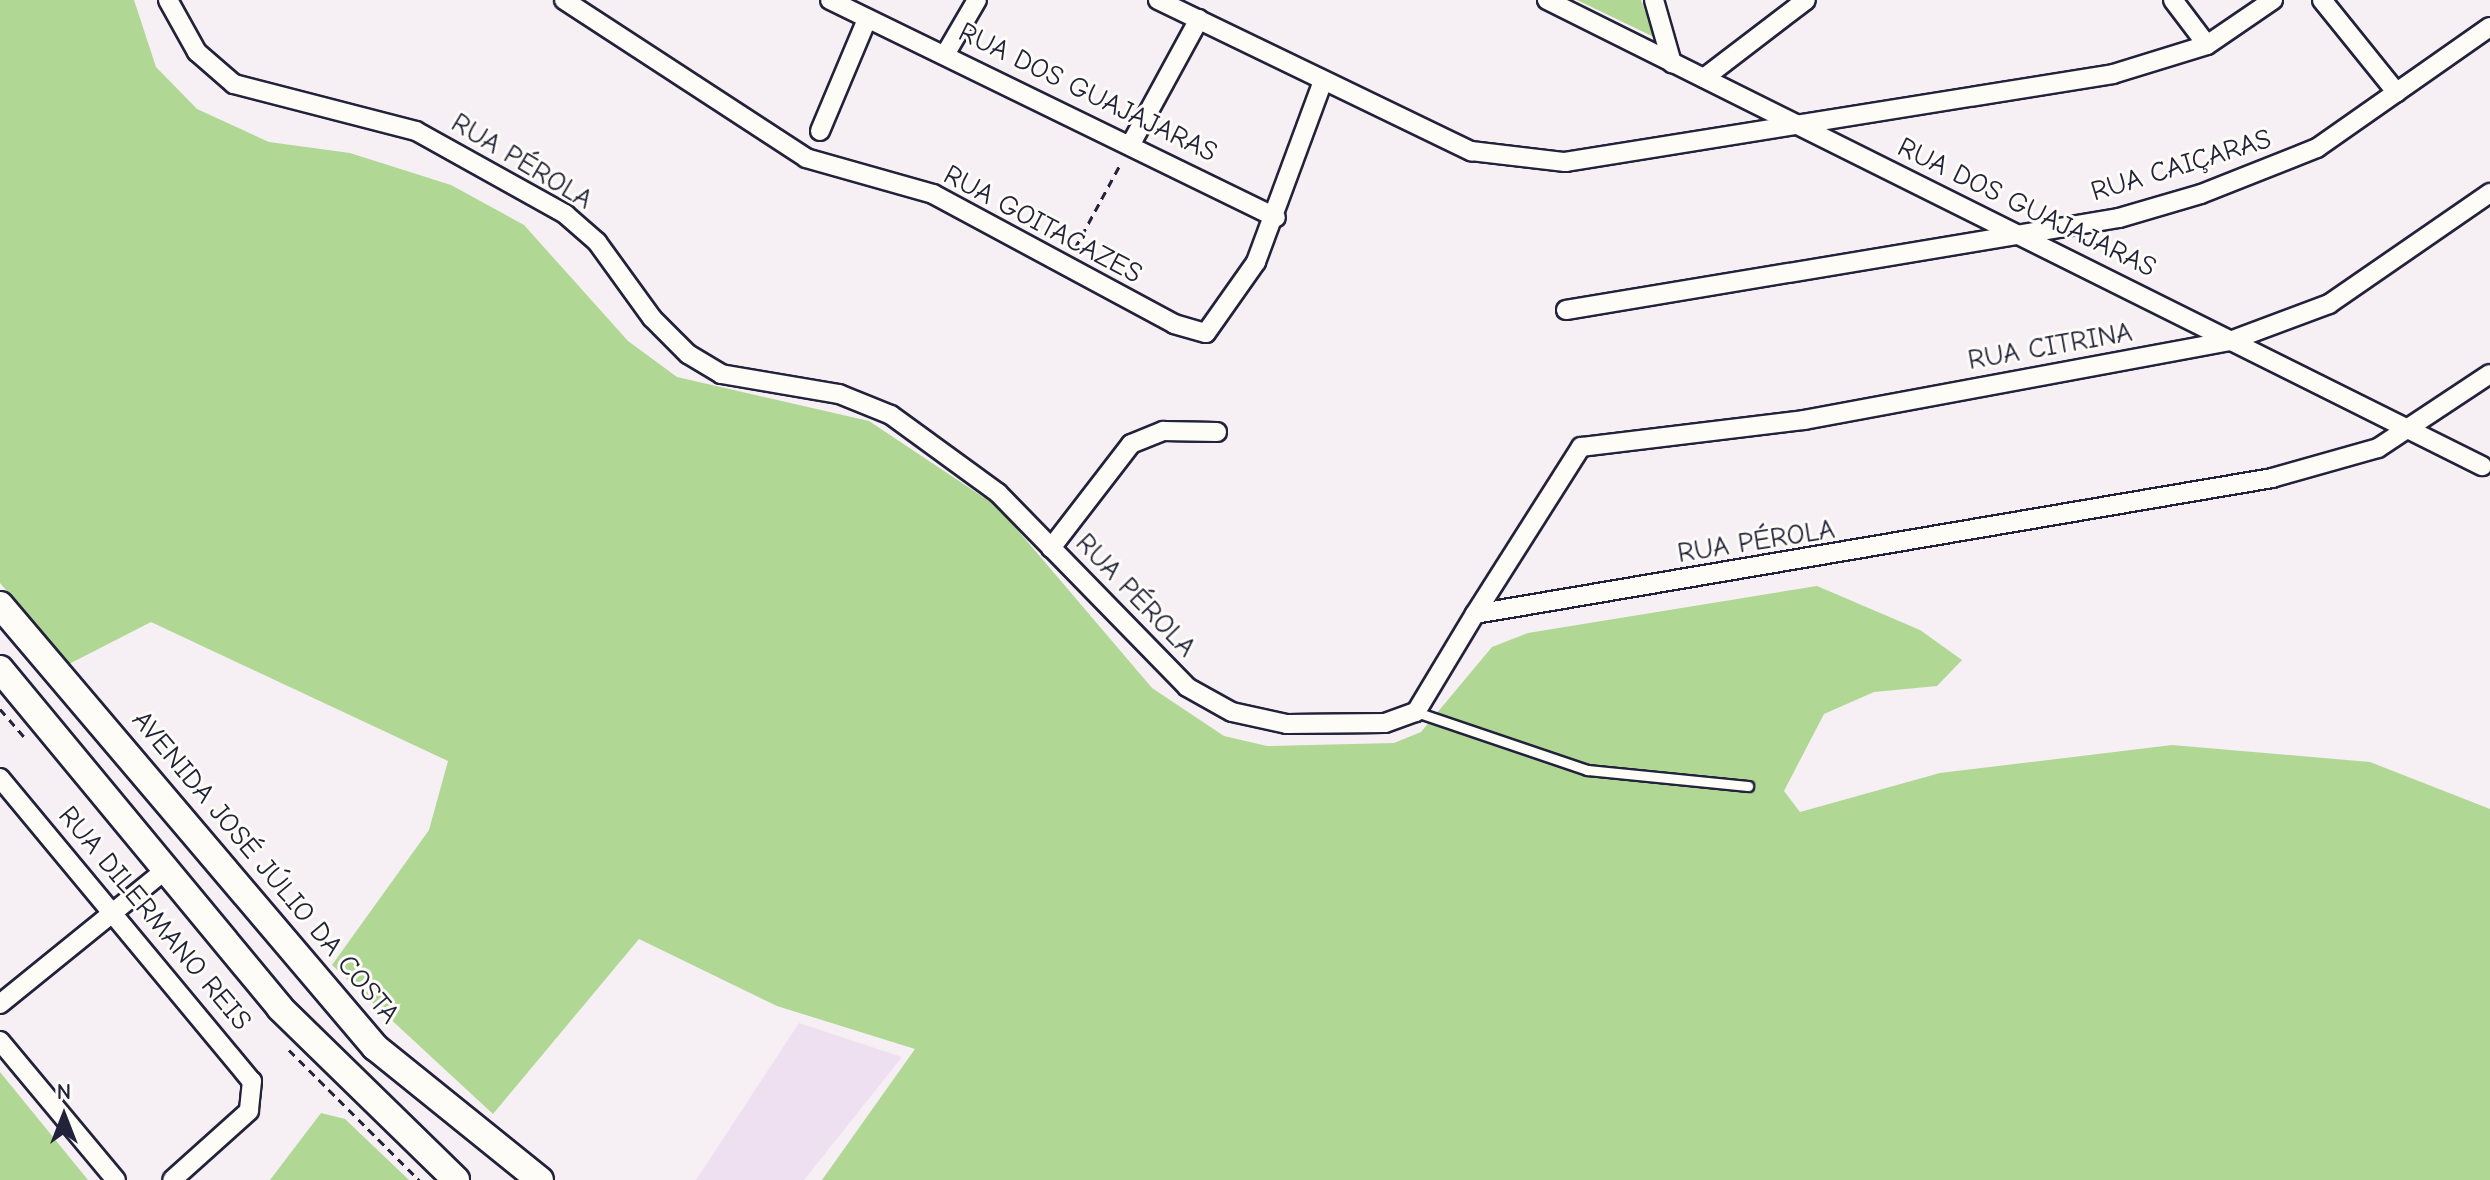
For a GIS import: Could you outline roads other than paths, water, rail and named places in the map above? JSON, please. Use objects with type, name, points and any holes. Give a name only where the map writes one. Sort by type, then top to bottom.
[{"type":"main road","name":"AVENIDA JOSÉ JÚLIO DA COSTA","points":[[0,605],[375,1047],[540,1180]]},
{"type":"main road","points":[[0,669],[337,1070],[456,1180]]},
{"type":"main road","points":[[168,868],[202,841]]},
{"type":"street","name":"RUA PÉROLA","points":[[168,0],[197,52],[234,84],[416,131],[511,180],[597,242],[688,354],[721,374],[839,394],[891,415],[998,493],[1142,648],[1187,687],[1232,712],[1287,724],[1348,725],[1416,712]]},
{"type":"street","name":"RUA GOITACAZES","points":[[564,0],[806,158],[933,194],[1174,324],[1206,333],[1228,309],[1276,218]]},
{"type":"street","name":"RUA DOS GUAJAJARAS","points":[[830,0],[1132,142],[1276,218]]},
{"type":"street","points":[[946,53],[977,0]]},
{"type":"street","points":[[1158,0],[1458,145],[1516,161],[1565,162],[1790,123],[2113,74],[2207,45],[2273,0]]},
{"type":"street","name":"RUA DOS GUAJAJARAS","points":[[1547,0],[1790,123],[2027,234],[2230,341],[2482,466]]},
{"type":"street","points":[[1654,0],[1672,63]]},
{"type":"street","points":[[1704,78],[1806,0]]},
{"type":"street","points":[[2173,0],[2207,45]]},
{"type":"street","points":[[2322,0],[2397,93]]},
{"type":"street","points":[[820,131],[867,19]]},
{"type":"street","points":[[1132,142],[1199,19]]},
{"type":"street","name":"RUA CAIÇARAS","points":[[1566,310],[2119,218],[2263,173],[2317,148],[2490,27]]},
{"type":"street","points":[[1276,218],[1323,81]]},
{"type":"street","name":"RUA CITRINA","points":[[1475,614],[1581,447],[1804,420],[2230,341],[2329,304],[2490,193]]},
{"type":"street","name":"RUA PÉROLA","points":[[1475,614],[2272,478],[2338,462],[2412,429],[2490,374]]},
{"type":"street","points":[[1051,548],[1131,444],[1163,431],[1217,432]]},
{"type":"street","points":[[1416,712],[1475,614]]},
{"type":"street","name":"RUA DILERMANO REIS","points":[[0,778],[113,909],[243,1068],[254,1101],[172,1180]]},
{"type":"street","points":[[0,1004],[113,909],[168,868]]},
{"type":"street","points":[[0,1041],[116,1180]]},
{"type":"lane","points":[[1416,712],[1587,770],[1748,786]]}]
